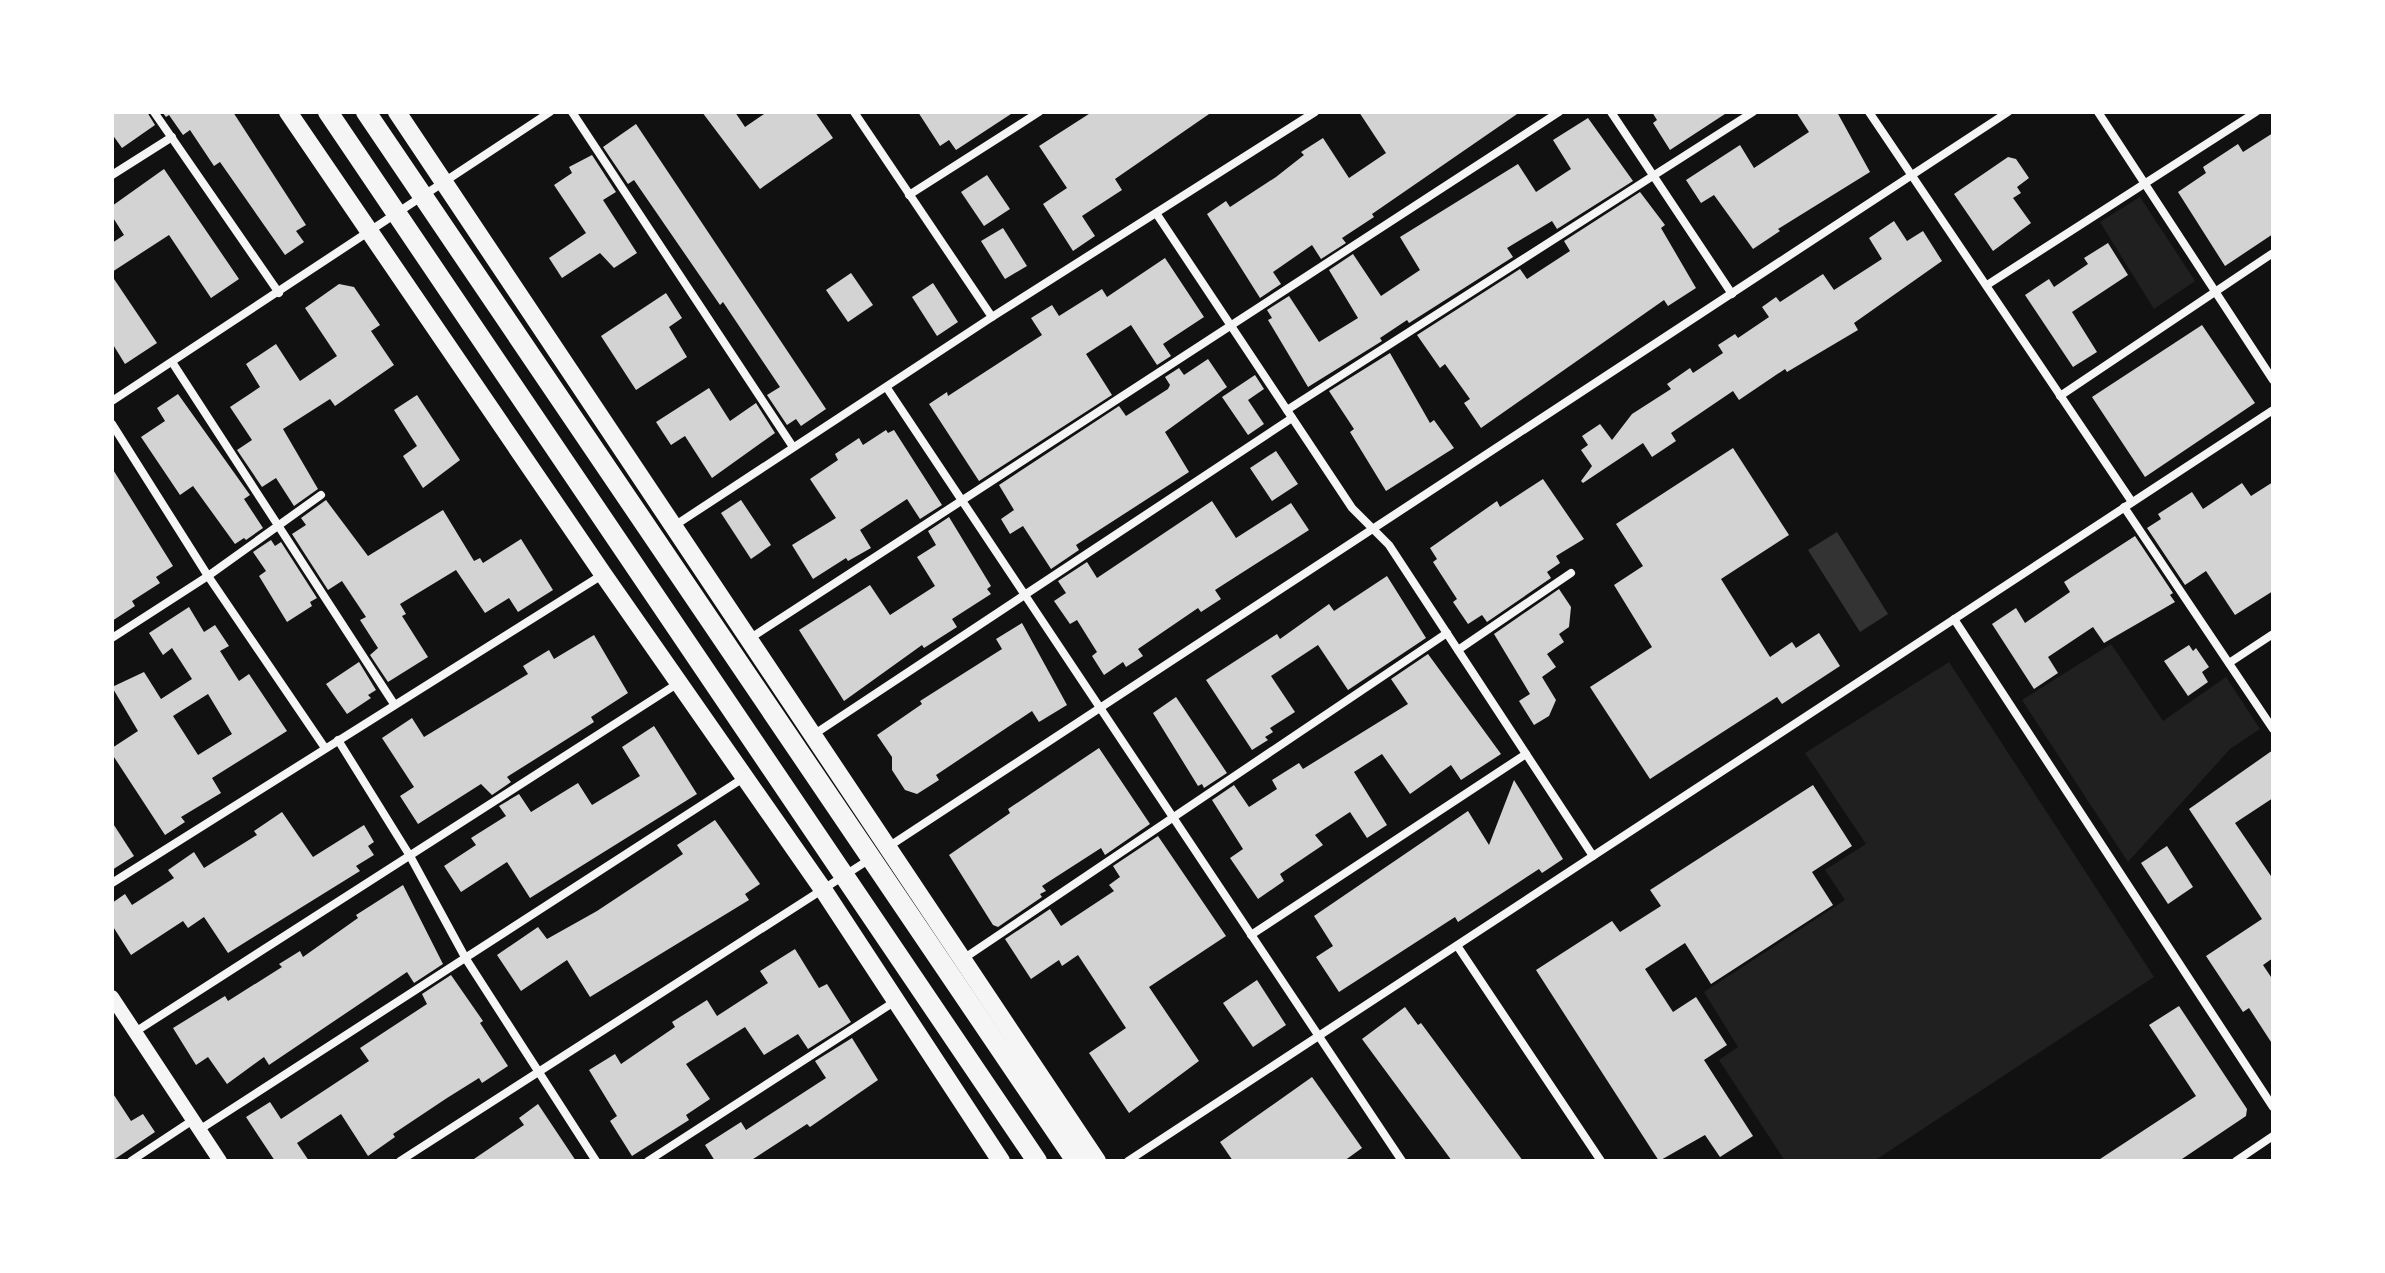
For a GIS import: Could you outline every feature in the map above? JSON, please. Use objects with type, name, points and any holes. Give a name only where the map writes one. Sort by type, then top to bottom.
[{"type":"highway","points":[[288,112],[367,232],[746,776],[1001,1161]]},
{"type":"highway","points":[[328,112],[1037,1161]]},
{"type":"highway","points":[[366,112],[1076,1161]]},
{"type":"highway","points":[[397,112],[1097,1161]]},
{"type":"street","points":[[154,112],[279,293]]},
{"type":"street","points":[[112,401],[367,232],[445,185],[550,112]]},
{"type":"street","points":[[572,112],[793,447]]},
{"type":"street","points":[[854,112],[992,317]]},
{"type":"street","points":[[909,195],[1039,112]]},
{"type":"street","points":[[674,526],[992,317],[1315,112]]},
{"type":"street","points":[[749,639],[1559,112]]},
{"type":"street","points":[[1611,112],[1732,294]]},
{"type":"street","points":[[813,735],[1290,414],[1753,112]]},
{"type":"street","points":[[1869,112],[2060,396],[2273,729]]},
{"type":"street","points":[[400,1161],[824,891],[2008,112]]},
{"type":"street","points":[[2098,112],[2273,380]]},
{"type":"street","points":[[1987,285],[2256,112]]},
{"type":"street","points":[[112,175],[172,137]]},
{"type":"street","points":[[1156,213],[1352,508],[1389,545],[1593,856]]},
{"type":"street","points":[[2060,396],[2273,253]]},
{"type":"street","points":[[172,362],[394,704]]},
{"type":"street","points":[[887,388],[1402,1161]]},
{"type":"street","points":[[1128,1161],[1320,1039],[2273,410]]},
{"type":"street","points":[[112,424],[208,576],[325,748]]},
{"type":"street","points":[[112,638],[208,576],[321,495]]},
{"type":"street","points":[[1458,650],[1571,573]]},
{"type":"street","points":[[112,883],[603,574]]},
{"type":"street","points":[[1954,619],[2273,1107]]},
{"type":"street","points":[[962,959],[1447,633]]},
{"type":"street","points":[[2229,663],[2273,634]]},
{"type":"street","points":[[135,1032],[680,682]]},
{"type":"street","points":[[338,740],[410,856],[466,959],[596,1161]]},
{"type":"street","points":[[1251,935],[1526,754]]},
{"type":"street","points":[[131,1161],[196,1125],[466,959],[746,776]]},
{"type":"street","points":[[1458,947],[1601,1161]]},
{"type":"street","points":[[112,997],[220,1161]]},
{"type":"street","points":[[648,1161],[894,1002]]},
{"type":"street","points":[[2236,1161],[2273,1136]]},
{"type":"shaded area","points":[[2140,197],[2195,281],[2154,309],[2100,222]]},
{"type":"shaded area","points":[[1837,532],[1888,614],[1860,632],[1808,550]]},
{"type":"shaded area","points":[[2111,644],[2163,721],[2226,677],[2260,729],[2230,749],[2128,862],[2022,700]]},
{"type":"shaded area","points":[[1949,662],[2154,977],[1874,1161],[1785,1161],[1719,1060],[1738,1047],[1704,992],[1845,900],[1825,870],[1866,844],[1805,753]]},
{"type":"building","points":[[112,112],[147,112],[155,125],[122,148],[112,134]]},
{"type":"building","points":[[162,112],[233,112],[306,225],[296,231],[304,242],[285,255],[220,162],[214,166],[190,130],[183,135],[169,115],[166,117]]},
{"type":"building","points":[[702,112],[735,112],[745,127],[767,112],[815,112],[833,138],[760,189]]},
{"type":"building","points":[[918,112],[1014,112],[956,150],[949,140],[940,146]]},
{"type":"building","points":[[1092,112],[1212,112],[1115,179],[1122,190],[1082,216],[1095,236],[1073,251],[1043,204],[1067,188],[1039,146]]},
{"type":"building","points":[[1359,112],[1520,112],[1372,214],[1374,217],[1342,238],[1346,243],[1321,259],[1312,245],[1273,272],[1281,284],[1260,298],[1207,214],[1226,201],[1230,207],[1276,177],[1304,155],[1301,152],[1323,138],[1349,178],[1386,153]]},
{"type":"building","points":[[1652,112],[1728,112],[1670,150],[1653,123],[1657,120]]},
{"type":"building","points":[[1796,112],[1837,112],[1870,172],[1778,229],[1780,231],[1753,249],[1714,195],[1701,203],[1686,180],[1740,145],[1754,168],[1809,132]]},
{"type":"building","points":[[1588,118],[1633,181],[1557,229],[1552,221],[1507,248],[1513,257],[1409,323],[1407,320],[1380,338],[1382,341],[1308,387],[1268,320],[1272,318],[1267,310],[1289,296],[1319,342],[1358,318],[1329,270],[1353,254],[1381,296],[1420,270],[1400,237],[1518,164],[1536,192],[1571,169],[1553,140]]},
{"type":"building","points":[[636,124],[826,409],[801,426],[796,419],[787,425],[767,395],[780,387],[723,302],[720,305],[634,180],[628,184],[603,147]]},
{"type":"building","points":[[2273,133],[2273,234],[2225,266],[2178,192],[2206,173],[2203,167],[2238,144],[2243,152]]},
{"type":"building","points":[[592,155],[616,192],[603,200],[637,253],[614,268],[600,253],[562,278],[549,258],[586,233],[554,185],[572,173],[569,167]]},
{"type":"building","points":[[2008,157],[2016,159],[2029,178],[2017,187],[2021,193],[2013,198],[2031,223],[1993,251],[1954,194]]},
{"type":"building","points":[[164,169],[239,279],[211,298],[169,235],[112,272],[112,243],[124,235],[112,216],[112,206]]},
{"type":"building","points":[[987,175],[1010,209],[984,226],[961,192]]},
{"type":"building","points":[[1640,192],[1665,225],[1661,228],[1696,288],[1668,306],[1664,300],[1481,428],[1464,403],[1470,399],[1445,364],[1440,368],[1417,335],[1520,269],[1527,279],[1570,251],[1564,241]]},
{"type":"building","points":[[1894,221],[1907,241],[1923,231],[1942,261],[1854,323],[1858,330],[1787,372],[1785,369],[1739,400],[1733,391],[1671,433],[1676,441],[1652,457],[1643,443],[1583,483],[1581,481],[1592,466],[1581,450],[1588,445],[1582,436],[1600,424],[1612,440],[1632,414],[1671,389],[1667,384],[1690,368],[1693,373],[1723,353],[1718,345],[1735,334],[1738,338],[1769,317],[1762,307],[1776,297],[1780,302],[1823,274],[1834,290],[1882,259],[1869,238]]},
{"type":"building","points":[[1003,228],[1027,266],[1005,279],[981,241]]},
{"type":"building","points":[[2108,243],[2128,275],[2072,312],[2097,352],[2073,367],[2025,295],[2049,279],[2054,287],[2088,264],[2084,258]]},
{"type":"building","points":[[1165,258],[1204,317],[1163,344],[1171,356],[1157,365],[1131,325],[1086,354],[1112,395],[979,481],[929,404],[947,392],[948,396],[1042,335],[1031,318],[1052,305],[1059,316],[1102,289],[1107,297]]},
{"type":"building","points":[[851,273],[873,305],[848,322],[826,290]]},
{"type":"building","points":[[112,276],[157,343],[125,364],[112,343]]},
{"type":"building","points":[[933,283],[958,322],[937,336],[912,297]]},
{"type":"building","points":[[339,284],[354,287],[380,325],[371,331],[394,365],[335,406],[330,399],[283,429],[318,489],[294,506],[276,478],[262,487],[237,450],[252,440],[230,407],[260,387],[246,364],[276,344],[300,381],[337,356],[305,308]]},
{"type":"building","points":[[666,293],[682,318],[669,327],[687,357],[636,390],[601,336]]},
{"type":"building","points":[[2202,325],[2255,403],[2145,477],[2092,397]]},
{"type":"building","points":[[1390,353],[1430,423],[1434,420],[1454,448],[1386,491],[1350,432],[1354,429],[1329,391]]},
{"type":"building","points":[[1208,359],[1227,387],[1165,432],[1189,472],[1076,545],[1079,550],[1051,569],[1023,526],[1010,534],[1001,519],[1014,510],[999,485],[1119,406],[1126,416],[1168,389],[1170,385],[1165,377],[1179,368],[1184,375]]},
{"type":"building","points":[[1255,375],[1264,389],[1248,400],[1264,424],[1248,435],[1222,397]]},
{"type":"building","points":[[709,388],[730,421],[756,403],[775,433],[712,478],[685,436],[671,445],[656,422]]},
{"type":"building","points":[[178,394],[250,495],[244,499],[263,528],[246,540],[244,538],[235,544],[193,486],[180,495],[141,437],[165,421],[157,408]]},
{"type":"building","points":[[417,395],[460,460],[423,488],[403,456],[417,446],[394,410]]},
{"type":"building","points":[[886,430],[888,433],[894,430],[942,505],[920,519],[907,499],[860,530],[871,548],[848,561],[846,558],[813,579],[792,545],[836,518],[810,479],[838,460],[835,454],[859,438],[863,445]]},
{"type":"building","points":[[1733,448],[1789,535],[1721,579],[1770,657],[1792,642],[1796,648],[1819,633],[1840,666],[1782,704],[1777,697],[1650,779],[1590,687],[1652,647],[1614,585],[1643,566],[1616,524]]},
{"type":"building","points":[[1276,451],[1298,484],[1272,501],[1250,468]]},
{"type":"building","points":[[112,468],[173,566],[156,577],[160,583],[132,601],[135,606],[112,621]]},
{"type":"building","points":[[1543,479],[1584,539],[1556,556],[1560,563],[1547,572],[1551,578],[1487,622],[1482,615],[1468,624],[1453,602],[1457,599],[1433,562],[1437,559],[1430,548],[1497,501],[1500,507]]},
{"type":"building","points":[[2273,482],[2273,591],[2235,615],[2206,571],[2185,585],[2147,528],[2161,519],[2158,514],[2192,492],[2203,509],[2242,483],[2251,496]]},
{"type":"building","points":[[326,500],[368,556],[443,510],[474,561],[480,558],[483,563],[521,539],[553,590],[518,612],[509,598],[485,613],[456,570],[400,604],[406,614],[402,616],[428,657],[388,682],[370,655],[378,648],[360,620],[366,617],[342,581],[328,590],[292,534],[306,525],[301,518]]},
{"type":"building","points":[[741,500],[771,545],[751,559],[721,513]]},
{"type":"building","points":[[1212,501],[1236,538],[1291,503],[1309,530],[1215,590],[1221,599],[1201,612],[1198,608],[1138,649],[1143,656],[1126,667],[1123,662],[1104,675],[1092,656],[1097,652],[1077,620],[1070,624],[1054,601],[1066,593],[1058,581],[1087,562],[1097,578]]},
{"type":"building","points":[[949,517],[991,586],[987,589],[991,594],[952,619],[957,627],[924,648],[922,645],[844,701],[799,630],[870,585],[890,615],[935,586],[917,557],[936,545],[928,531]]},
{"type":"building","points":[[2135,536],[2173,593],[2170,595],[2175,602],[2104,643],[2093,627],[2048,657],[2058,673],[2034,689],[1992,624],[2016,608],[2025,623],[2070,592],[2064,582]]},
{"type":"building","points":[[271,540],[275,546],[281,542],[317,598],[310,602],[312,606],[287,622],[259,576],[266,571],[253,552]]},
{"type":"building","points":[[1387,576],[1426,638],[1348,690],[1318,645],[1271,676],[1295,712],[1270,728],[1273,732],[1265,737],[1268,740],[1252,750],[1206,680],[1277,634],[1280,639],[1329,604],[1334,611]]},
{"type":"building","points":[[1559,589],[1571,607],[1569,627],[1559,634],[1564,642],[1547,654],[1556,667],[1542,677],[1556,700],[1549,716],[1534,725],[1519,701],[1530,694],[1494,634]]},
{"type":"building","points":[[189,607],[204,632],[215,625],[229,646],[220,651],[239,681],[249,674],[287,731],[212,778],[221,793],[181,817],[185,822],[165,835],[112,754],[112,748],[138,731],[112,687],[144,672],[161,699],[192,679],[172,648],[163,655],[149,633]],"holes":[[[208,694],[232,734],[198,755],[173,716]]]},
{"type":"building","points":[[1022,623],[1067,705],[1039,722],[1032,711],[936,775],[939,780],[917,794],[905,790],[892,770],[892,757],[877,735],[922,704],[920,701],[1002,649],[996,639]]},
{"type":"building","points":[[594,635],[628,693],[591,717],[594,722],[507,777],[511,782],[492,795],[481,784],[418,824],[400,796],[414,787],[382,738],[412,718],[424,737],[528,674],[523,666],[549,650],[554,659]]},
{"type":"building","points":[[2189,645],[2193,651],[2196,648],[2209,667],[2202,672],[2208,682],[2188,696],[2164,661]]},
{"type":"building","points":[[1428,654],[1501,754],[1461,780],[1451,765],[1410,794],[1382,754],[1354,772],[1387,825],[1367,838],[1350,812],[1315,835],[1323,845],[1280,874],[1284,881],[1258,899],[1230,858],[1243,849],[1212,800],[1234,785],[1249,807],[1277,789],[1272,780],[1299,763],[1303,769],[1408,704],[1391,679]]},
{"type":"building","points":[[359,662],[376,690],[368,695],[371,698],[347,714],[326,684]]},
{"type":"building","points":[[1176,697],[1227,773],[1204,788],[1202,784],[1198,786],[1153,713]]},
{"type":"building","points":[[654,726],[697,794],[530,898],[507,862],[461,892],[444,866],[476,845],[471,838],[506,816],[499,806],[519,794],[531,812],[578,783],[592,805],[640,776],[622,747]]},
{"type":"building","points":[[1099,748],[1150,824],[1105,855],[1101,848],[1042,886],[1046,891],[1040,894],[1042,897],[998,927],[993,925],[949,855],[1010,813],[1008,809]]},
{"type":"building","points":[[2273,750],[2273,798],[2235,823],[2273,879],[2273,958],[2263,965],[2273,980],[2273,1045],[2249,1008],[2243,1012],[2206,956],[2262,919],[2189,809]]},
{"type":"building","points":[[1514,780],[1563,859],[1542,873],[1539,869],[1458,922],[1455,917],[1339,992],[1316,957],[1333,946],[1314,916],[1468,811],[1489,845]]},
{"type":"building","points":[[1813,785],[1852,846],[1812,872],[1833,905],[1711,984],[1685,943],[1645,969],[1673,1012],[1696,997],[1727,1045],[1704,1060],[1753,1136],[1720,1157],[1705,1135],[1659,1161],[1536,970],[1612,921],[1620,932],[1661,906],[1650,890]]},
{"type":"building","points":[[282,812],[313,857],[364,825],[374,842],[368,846],[374,855],[356,866],[360,871],[228,953],[204,917],[188,928],[183,921],[131,955],[112,925],[112,903],[125,894],[132,905],[174,878],[168,870],[194,852],[204,868],[257,835],[254,831]]},
{"type":"building","points":[[715,820],[760,884],[745,894],[749,900],[590,997],[567,960],[521,991],[497,955],[538,927],[547,939],[597,911],[683,854],[677,845]]},
{"type":"building","points":[[112,822],[134,856],[112,870]]},
{"type":"building","points":[[1158,836],[1226,936],[1149,987],[1199,1061],[1129,1113],[1089,1053],[1126,1028],[1078,955],[1062,966],[1059,960],[1031,979],[1005,939],[1050,909],[1061,926],[1114,891],[1109,885],[1120,877],[1113,866]]},
{"type":"building","points":[[2167,846],[2193,887],[2168,904],[2141,863]]},
{"type":"building","points":[[403,885],[443,964],[414,983],[407,972],[269,1065],[264,1057],[227,1084],[208,1057],[196,1065],[173,1028],[225,996],[228,1001],[282,967],[279,964],[300,951],[303,957],[358,918],[356,915]]},
{"type":"building","points":[[795,949],[819,988],[827,984],[851,1022],[808,1049],[798,1034],[764,1055],[745,1027],[686,1064],[710,1099],[686,1115],[689,1120],[632,1156],[610,1121],[617,1116],[589,1070],[615,1054],[621,1064],[675,1027],[672,1022],[707,1000],[717,1016],[768,983],[760,971]]},
{"type":"building","points":[[451,975],[483,1021],[480,1023],[508,1066],[482,1083],[479,1078],[447,1098],[393,1134],[395,1137],[368,1156],[341,1114],[297,1143],[309,1161],[275,1161],[246,1117],[270,1102],[281,1119],[369,1061],[360,1048],[427,1004],[422,994]]},
{"type":"building","points":[[1257,980],[1286,1025],[1253,1047],[1223,1003]]},
{"type":"building","points":[[2179,1006],[2247,1109],[2246,1116],[2179,1161],[2097,1161],[2196,1096],[2149,1025]]},
{"type":"building","points":[[1405,1007],[1418,1025],[1421,1023],[1523,1161],[1452,1161],[1362,1039]]},
{"type":"building","points":[[852,1038],[878,1080],[810,1127],[807,1124],[750,1161],[715,1161],[705,1145],[741,1122],[746,1130],[826,1078],[815,1061]]},
{"type":"building","points":[[1312,1077],[1362,1148],[1344,1161],[1233,1161],[1220,1142]]},
{"type":"building","points":[[112,1092],[131,1121],[143,1114],[155,1132],[112,1161]]},
{"type":"building","points":[[538,1104],[576,1161],[471,1161],[524,1125],[519,1118]]}]
